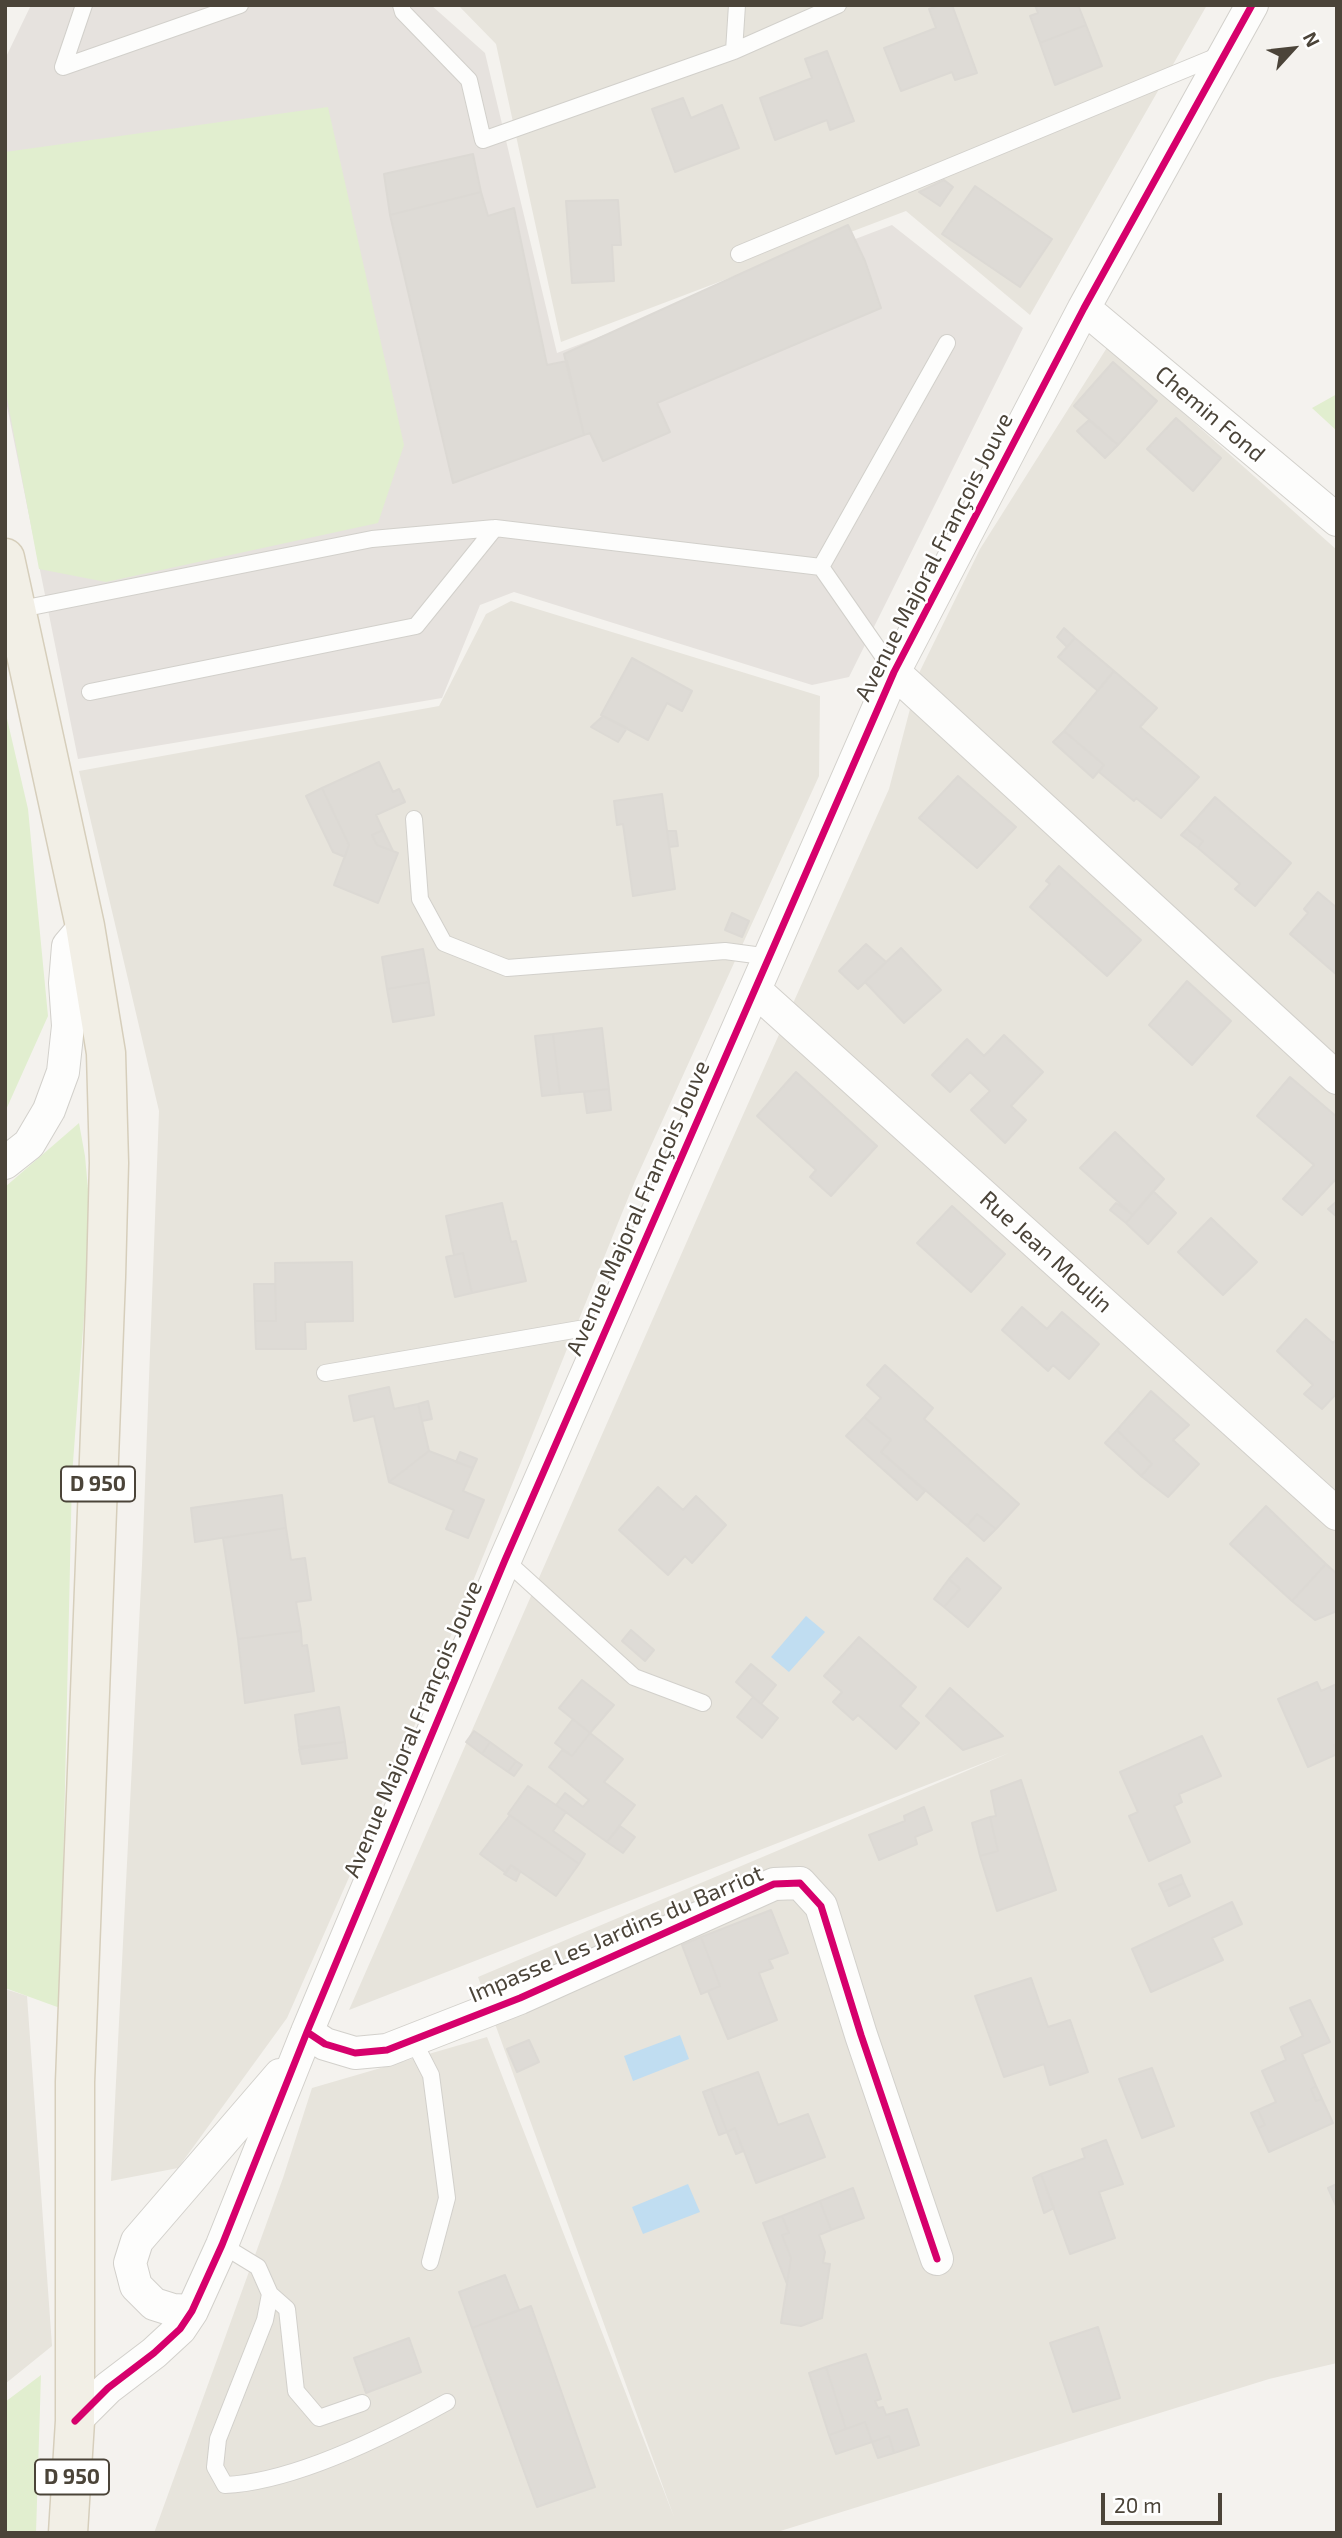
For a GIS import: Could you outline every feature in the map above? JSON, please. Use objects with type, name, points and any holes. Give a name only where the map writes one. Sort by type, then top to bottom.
[{"type":"main road","name":"D 950","points":[[5,558],[85,926],[106,1053],[109,1163],[75,2082],[75,2421],[68,2533]]},
{"type":"street","name":"Avenue Majoral François Jouve","points":[[75,2421],[108,2388],[180,2329],[192,2311],[222,2245],[303,2043],[505,1560],[894,672],[1084,308],[1252,5]]},
{"type":"street","name":"Chemin Fond","points":[[1084,308],[1337,520]]},
{"type":"street","points":[[894,672],[1337,1078]]},
{"type":"street","points":[[5,1163],[29,1144],[49,1110],[63,1072],[68,1026],[65,983],[68,946],[85,926]]},
{"type":"street","name":"Rue Jean Moulin","points":[[755,990],[1337,1514]]},
{"type":"street","name":"Impasse Les Jardins du Barriot","points":[[303,2043],[325,2044],[355,2053],[387,2050],[520,1998],[774,1884],[800,1883],[821,1906],[861,2035],[937,2259]]},
{"type":"street","name":"Avenue Majoral François Jouve","points":[[192,2311],[173,2310],[154,2304],[136,2286],[130,2263],[137,2241],[303,2043]]},
{"type":"lane","points":[[84,5],[63,67],[240,5]]},
{"type":"lane","points":[[401,5],[403,12],[469,80],[483,140],[734,51],[838,5]]},
{"type":"lane","points":[[734,51],[737,5]]},
{"type":"lane","points":[[739,254],[1226,52]]},
{"type":"lane","points":[[821,567],[947,343]]},
{"type":"lane","points":[[16,610],[372,539],[495,528],[821,567],[894,672]]},
{"type":"lane","points":[[90,692],[416,626],[495,528]]},
{"type":"lane","points":[[414,819],[420,899],[444,943],[507,968],[725,951],[770,957]]},
{"type":"lane","points":[[325,1373],[608,1324]]},
{"type":"lane","points":[[505,1560],[634,1677],[704,1703]]},
{"type":"lane","points":[[413,2040],[431,2075],[447,2198],[430,2262]]},
{"type":"lane","points":[[222,2245],[258,2267],[271,2294],[287,2309],[296,2390],[319,2418],[362,2403]]},
{"type":"lane","points":[[271,2294],[265,2320],[218,2439],[215,2467],[225,2485],[249,2484],[317,2463],[399,2429],[447,2402]]},
{"type":"shaded area","points":[[31,5],[431,5],[485,53],[557,353],[892,225],[1023,328],[849,677],[812,685],[514,592],[480,605],[442,698],[78,759],[5,396],[5,59]]},
{"type":"shaded area","points":[[458,5],[1207,5],[1030,315],[906,211],[561,342],[496,44]]},
{"type":"shaded area","points":[[1108,346],[1337,550],[1337,2363],[1269,2379],[774,2533],[154,2533],[283,2178],[312,2088],[487,2037],[674,2517],[478,1977],[1009,1753],[349,2010],[889,789],[920,671],[980,549]]},
{"type":"shaded area","points":[[511,601],[820,696],[819,776],[635,1181],[399,1764],[287,2018],[178,2168],[111,2181],[142,1565],[159,1111],[79,771],[439,706],[486,614]]},
{"type":"shaded area","points":[[5,1989],[27,1996],[52,2346],[5,2384]]},
{"type":"green space","points":[[328,107],[404,445],[378,523],[106,582],[39,569],[5,387],[5,152]]},
{"type":"green space","points":[[1337,394],[1337,431],[1312,408]]},
{"type":"green space","points":[[5,710],[28,809],[48,1016],[5,1112]]},
{"type":"green space","points":[[79,1123],[91,1222],[72,1476],[60,2008],[5,1988],[5,1187]]},
{"type":"green space","points":[[41,2375],[36,2533],[5,2533],[5,2402]]},
{"type":"water","points":[[806,1616],[825,1632],[789,1672],[771,1657]]},
{"type":"water","points":[[680,2035],[689,2059],[633,2081],[624,2056]]},
{"type":"water","points":[[688,2184],[700,2212],[643,2234],[632,2207]]},
{"type":"building","points":[[952,5],[977,73],[955,80],[952,72],[901,91],[884,48],[936,28],[929,9]]},
{"type":"building","points":[[1035,5],[1078,5],[1086,25],[1040,43],[1030,16],[1038,13]]},
{"type":"building","points":[[1086,25],[1102,66],[1055,85],[1040,43]]},
{"type":"building","points":[[827,51],[854,121],[830,130],[827,120],[775,140],[760,98],[812,78],[805,59]]},
{"type":"building","points":[[683,98],[691,118],[722,105],[739,148],[675,172],[652,109]]},
{"type":"building","points":[[473,154],[481,192],[390,215],[384,174]]},
{"type":"building","points":[[944,180],[953,187],[940,206],[919,192]]},
{"type":"building","points":[[975,186],[1052,239],[1020,287],[942,234]]},
{"type":"building","points":[[481,192],[488,216],[514,208],[547,365],[567,361],[584,435],[453,483],[390,215]]},
{"type":"building","points":[[618,200],[621,245],[612,245],[614,281],[572,283],[566,201]]},
{"type":"building","points":[[848,225],[865,261],[881,308],[657,403],[670,432],[603,461],[590,433],[584,435],[564,354]]},
{"type":"building","points":[[1113,362],[1157,401],[1118,445],[1074,406]]},
{"type":"building","points":[[1176,418],[1221,458],[1193,491],[1147,449]]},
{"type":"building","points":[[1089,420],[1118,445],[1105,458],[1077,431]]},
{"type":"building","points":[[1064,628],[1075,638],[1067,647],[1057,637]]},
{"type":"building","points":[[1075,638],[1114,671],[1098,691],[1058,657]]},
{"type":"building","points":[[632,658],[692,691],[682,711],[667,703],[648,740],[601,715]]},
{"type":"building","points":[[1114,671],[1157,708],[1140,727],[1199,777],[1161,818],[1136,798],[1134,801],[1099,772],[1104,765],[1064,731]]},
{"type":"building","points":[[603,716],[627,728],[618,742],[591,727]]},
{"type":"building","points":[[1064,731],[1104,765],[1093,778],[1053,742]]},
{"type":"building","points":[[379,762],[393,792],[399,789],[405,802],[376,815],[383,830],[372,835],[377,845],[398,853],[378,903],[334,885],[349,845],[322,788]]},
{"type":"building","points":[[958,776],[1016,827],[977,868],[919,818]]},
{"type":"building","points":[[322,788],[349,845],[345,857],[333,852],[306,796]]},
{"type":"building","points":[[662,794],[675,889],[633,896],[623,824],[617,825],[614,801]]},
{"type":"building","points":[[1215,797],[1291,863],[1255,906],[1235,889],[1240,884],[1198,848],[1203,841],[1187,829]]},
{"type":"building","points":[[1187,829],[1203,841],[1198,848],[1181,835]]},
{"type":"building","points":[[383,830],[393,851],[377,845],[372,835]]},
{"type":"building","points":[[667,831],[676,831],[678,846],[669,847]]},
{"type":"building","points":[[1059,866],[1141,940],[1107,976],[1030,907],[1050,884],[1046,881]]},
{"type":"building","points":[[1318,892],[1337,908],[1337,975],[1290,934],[1308,913],[1304,909]]},
{"type":"building","points":[[732,913],[749,921],[742,937],[725,930]]},
{"type":"building","points":[[866,944],[886,962],[858,989],[839,971]]},
{"type":"building","points":[[901,948],[941,990],[904,1023],[865,982]]},
{"type":"building","points":[[423,949],[429,982],[387,989],[382,957]]},
{"type":"building","points":[[1187,981],[1231,1021],[1192,1065],[1149,1025]]},
{"type":"building","points":[[429,982],[434,1015],[393,1022],[387,989]]},
{"type":"building","points":[[602,1028],[609,1089],[560,1094],[553,1034]]},
{"type":"building","points":[[553,1034],[560,1094],[542,1096],[535,1036]]},
{"type":"building","points":[[1004,1035],[1043,1072],[1011,1106],[1026,1120],[1005,1143],[971,1110],[990,1091],[970,1072],[950,1092],[932,1075],[967,1039],[984,1056]]},
{"type":"building","points":[[796,1072],[877,1146],[831,1196],[810,1177],[816,1170],[757,1116]]},
{"type":"building","points":[[1290,1077],[1337,1117],[1337,1178],[1302,1215],[1283,1199],[1314,1165],[1257,1116]]},
{"type":"building","points":[[609,1089],[611,1110],[587,1113],[584,1092]]},
{"type":"building","points":[[1115,1132],[1164,1179],[1133,1215],[1080,1168]]},
{"type":"building","points":[[1153,1191],[1176,1213],[1148,1244],[1126,1223]]},
{"type":"building","points":[[1337,1201],[1337,1217],[1328,1209]]},
{"type":"building","points":[[502,1203],[511,1242],[516,1241],[526,1281],[472,1293],[463,1253],[454,1255],[446,1216]]},
{"type":"building","points":[[1116,1203],[1133,1215],[1126,1223],[1110,1210]]},
{"type":"building","points":[[952,1206],[1005,1254],[971,1292],[917,1243]]},
{"type":"building","points":[[1211,1218],[1257,1262],[1223,1295],[1178,1252]]},
{"type":"building","points":[[463,1253],[472,1293],[455,1297],[446,1257]]},
{"type":"building","points":[[352,1262],[353,1321],[305,1322],[306,1349],[256,1349],[255,1321],[276,1321],[275,1263]]},
{"type":"building","points":[[254,1284],[275,1284],[276,1321],[255,1321]]},
{"type":"building","points":[[1022,1307],[1047,1329],[1062,1312],[1099,1344],[1069,1379],[1053,1365],[1048,1371],[1002,1330]]},
{"type":"building","points":[[1306,1319],[1333,1343],[1337,1339],[1337,1393],[1322,1409],[1304,1394],[1313,1385],[1277,1351]]},
{"type":"building","points":[[885,1365],[933,1408],[924,1419],[1019,1504],[996,1529],[977,1514],[967,1526],[881,1452],[891,1440],[864,1417],[881,1398],[867,1385]]},
{"type":"building","points":[[389,1387],[394,1409],[418,1404],[429,1451],[389,1482],[374,1416],[354,1421],[349,1396]]},
{"type":"building","points":[[1151,1391],[1189,1425],[1173,1440],[1199,1464],[1168,1497],[1141,1476],[1152,1464],[1117,1430]]},
{"type":"building","points":[[428,1401],[432,1419],[422,1421],[418,1404]]},
{"type":"building","points":[[864,1417],[891,1440],[881,1452],[925,1491],[917,1500],[846,1436]]},
{"type":"building","points":[[1117,1430],[1152,1464],[1141,1476],[1105,1443]]},
{"type":"building","points":[[429,1451],[473,1468],[463,1491],[484,1500],[468,1538],[446,1529],[454,1510],[389,1482]]},
{"type":"building","points":[[460,1452],[477,1459],[473,1468],[456,1462]]},
{"type":"building","points":[[658,1487],[683,1510],[696,1496],[726,1525],[692,1563],[685,1556],[668,1575],[619,1530]]},
{"type":"building","points":[[282,1495],[286,1528],[195,1542],[191,1508]]},
{"type":"building","points":[[1266,1506],[1326,1564],[1292,1601],[1230,1544]]},
{"type":"building","points":[[977,1514],[996,1529],[984,1541],[967,1526]]},
{"type":"building","points":[[286,1528],[291,1560],[305,1558],[311,1600],[296,1602],[301,1631],[238,1639],[223,1538]]},
{"type":"building","points":[[967,1558],[1001,1588],[968,1627],[944,1607],[960,1589],[949,1579]]},
{"type":"building","points":[[1326,1564],[1337,1574],[1337,1611],[1315,1620],[1292,1601]]},
{"type":"building","points":[[949,1579],[960,1589],[944,1607],[934,1599]]},
{"type":"building","points":[[631,1630],[654,1650],[645,1661],[622,1641]]},
{"type":"building","points":[[301,1631],[302,1646],[307,1645],[314,1691],[245,1703],[238,1639]]},
{"type":"building","points":[[859,1637],[916,1687],[900,1706],[919,1723],[896,1749],[858,1715],[853,1720],[833,1702],[842,1692],[824,1676]]},
{"type":"building","points":[[751,1664],[776,1685],[761,1704],[736,1682]]},
{"type":"building","points":[[582,1680],[614,1705],[590,1733],[559,1708]]},
{"type":"building","points":[[1317,1682],[1321,1691],[1337,1684],[1337,1744],[1334,1745],[1337,1754],[1308,1767],[1278,1699]]},
{"type":"building","points":[[950,1688],[1003,1736],[963,1750],[926,1716]]},
{"type":"building","points":[[753,1697],[778,1718],[762,1738],[737,1717]]},
{"type":"building","points":[[339,1707],[345,1742],[299,1747],[295,1715]]},
{"type":"building","points":[[573,1719],[590,1733],[572,1756],[555,1743]]},
{"type":"building","points":[[474,1731],[490,1742],[482,1754],[466,1742]]},
{"type":"building","points":[[590,1733],[623,1759],[604,1782],[635,1805],[607,1842],[556,1805],[565,1793],[583,1807],[589,1800],[549,1767],[562,1750],[572,1756]]},
{"type":"building","points":[[1202,1736],[1221,1776],[1179,1794],[1182,1802],[1174,1806],[1190,1842],[1149,1861],[1129,1816],[1138,1812],[1120,1772]]},
{"type":"building","points":[[345,1742],[347,1758],[302,1764],[299,1749]]},
{"type":"building","points":[[490,1742],[516,1761],[508,1772],[482,1754]]},
{"type":"building","points":[[516,1761],[522,1765],[514,1776],[508,1772]]},
{"type":"building","points":[[1021,1780],[1056,1890],[997,1911],[980,1856],[998,1851],[990,1817],[996,1816],[991,1791]]},
{"type":"building","points":[[528,1786],[566,1812],[553,1831],[585,1854],[579,1864],[508,1814]]},
{"type":"building","points":[[924,1807],[932,1830],[915,1837],[917,1844],[879,1860],[869,1835],[905,1821],[904,1816]]},
{"type":"building","points":[[510,1815],[579,1864],[556,1896],[511,1865],[506,1873],[480,1854]]},
{"type":"building","points":[[990,1817],[998,1851],[980,1856],[972,1823]]},
{"type":"building","points":[[620,1826],[635,1837],[623,1853],[607,1842]]},
{"type":"building","points":[[511,1865],[520,1872],[516,1881],[504,1874]]},
{"type":"building","points":[[1181,1875],[1184,1883],[1163,1892],[1159,1884]]},
{"type":"building","points":[[1184,1883],[1190,1896],[1169,1906],[1163,1892]]},
{"type":"building","points":[[1232,1902],[1242,1924],[1212,1938],[1223,1960],[1151,1992],[1132,1949]]},
{"type":"building","points":[[771,1910],[788,1953],[769,1960],[773,1968],[759,1973],[777,2020],[728,2039],[708,1991],[720,1986],[701,1937]]},
{"type":"building","points":[[701,1937],[720,1986],[701,1994],[682,1945]]},
{"type":"building","points":[[1031,1978],[1048,2027],[1070,2020],[1088,2072],[1050,2085],[1044,2064],[1004,2077],[975,1996]]},
{"type":"building","points":[[1310,2000],[1330,2042],[1302,2054],[1316,2086],[1311,2089],[1316,2101],[1322,2099],[1333,2123],[1269,2152],[1258,2128],[1265,2125],[1258,2110],[1276,2102],[1262,2071],[1286,2060],[1281,2047],[1303,2036],[1290,2008]]},
{"type":"building","points":[[529,2040],[539,2062],[517,2072],[507,2049]]},
{"type":"building","points":[[1152,2068],[1174,2126],[1142,2138],[1119,2079]]},
{"type":"building","points":[[758,2072],[778,2125],[808,2114],[825,2157],[756,2183],[735,2128],[727,2132],[711,2089]]},
{"type":"building","points":[[1316,2086],[1322,2099],[1316,2101],[1311,2089]]},
{"type":"building","points":[[711,2089],[727,2132],[719,2135],[703,2092]]},
{"type":"building","points":[[1258,2110],[1265,2125],[1258,2128],[1251,2113]]},
{"type":"building","points":[[735,2128],[743,2151],[736,2154],[727,2132]]},
{"type":"building","points":[[1106,2140],[1123,2184],[1099,2192],[1115,2238],[1070,2254],[1041,2174],[1085,2158],[1082,2149]]},
{"type":"building","points":[[1041,2174],[1054,2208],[1044,2213],[1033,2178]]},
{"type":"building","points":[[1337,2184],[1337,2208],[1328,2188]]},
{"type":"building","points":[[853,2188],[864,2218],[831,2230],[820,2201]]},
{"type":"building","points":[[820,2201],[831,2230],[819,2235],[825,2252],[823,2263],[830,2264],[822,2318],[801,2326],[781,2323],[791,2258],[782,2235],[789,2233],[782,2216]]},
{"type":"building","points":[[782,2216],[789,2233],[782,2235],[791,2258],[787,2284],[763,2223]]},
{"type":"building","points":[[505,2275],[519,2310],[472,2328],[459,2292]]},
{"type":"building","points":[[531,2306],[595,2487],[537,2507],[472,2328]]},
{"type":"building","points":[[1098,2327],[1120,2398],[1073,2412],[1050,2343]]},
{"type":"building","points":[[409,2338],[421,2372],[366,2393],[354,2358]]},
{"type":"building","points":[[866,2354],[881,2399],[875,2401],[878,2408],[883,2407],[886,2415],[907,2409],[919,2445],[894,2453],[889,2436],[872,2442],[865,2422],[846,2429],[826,2367]]},
{"type":"building","points":[[826,2367],[846,2429],[829,2435],[809,2373]]},
{"type":"building","points":[[865,2422],[872,2442],[836,2454],[829,2435]]},
{"type":"building","points":[[889,2436],[894,2453],[878,2458],[872,2442]]},
{"type":"cycle path","points":[[75,2421],[108,2388],[180,2329],[192,2311],[222,2245],[307,2032],[505,1560],[894,672],[1084,308],[1252,5]]},
{"type":"cycle path","points":[[307,2032],[325,2044],[355,2053],[387,2050],[520,1998],[774,1884],[800,1883],[821,1906],[861,2035],[937,2259]]}]
